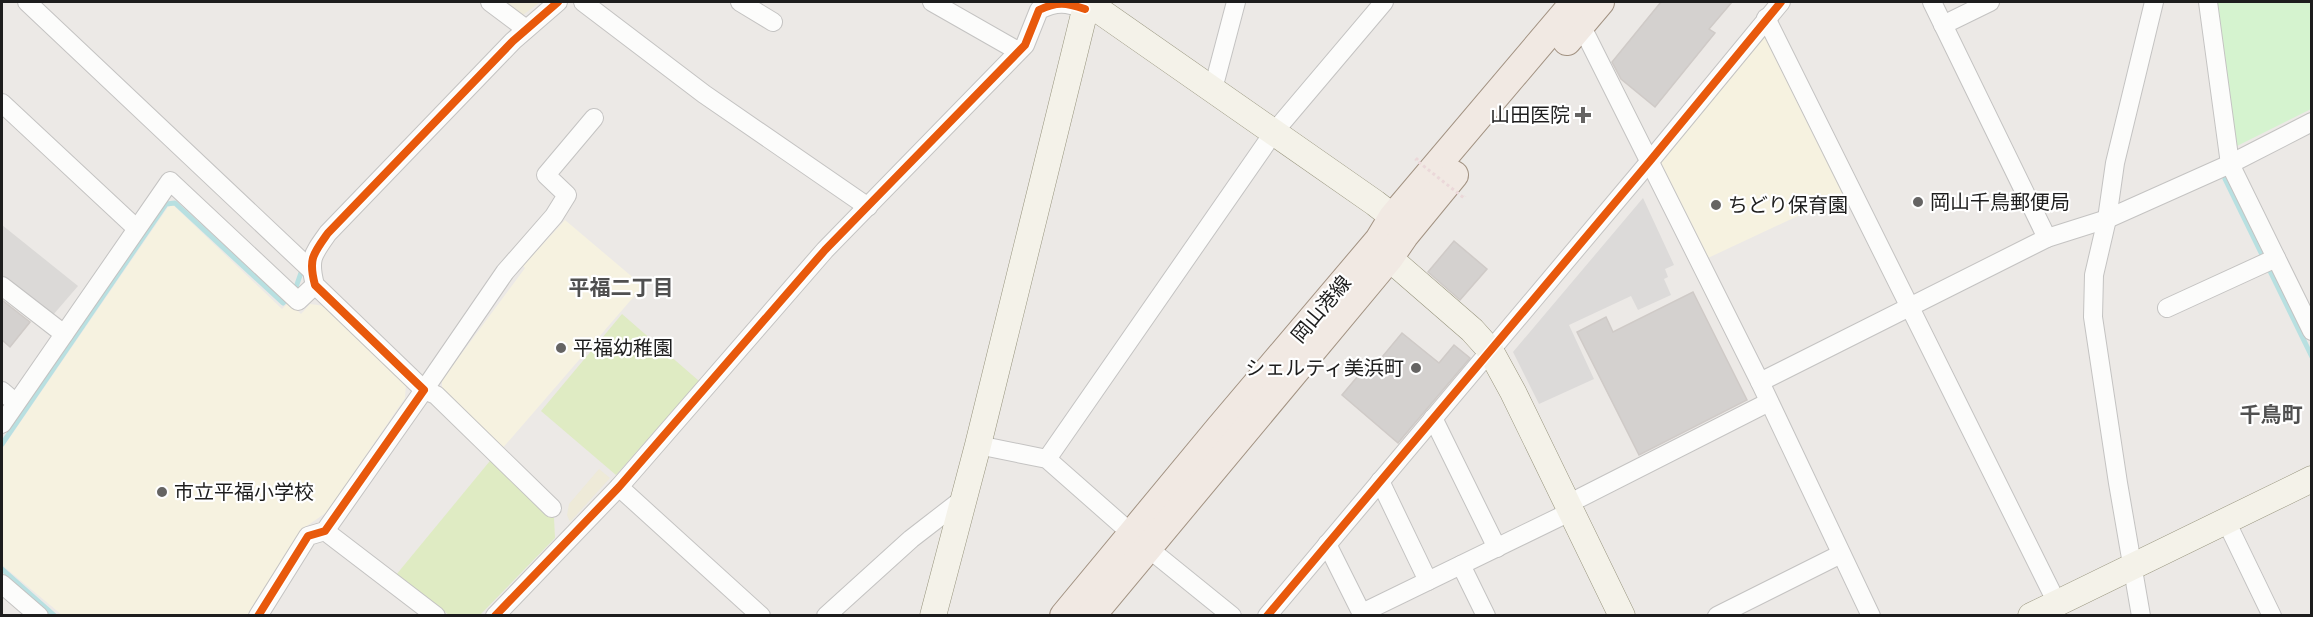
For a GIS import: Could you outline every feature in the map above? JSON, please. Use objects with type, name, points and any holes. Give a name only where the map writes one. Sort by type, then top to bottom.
[{"type":"main road","name":"岡山港線","points":[[1064,615],[1140,541],[1580,8]]},
{"type":"main road","name":"岡山港線","points":[[1091,615],[1140,541]]},
{"type":"street","points":[[27,2],[309,270],[424,390],[436,395],[552,508]]},
{"type":"street","points":[[490,2],[522,25]]},
{"type":"street","points":[[2,424],[170,181],[298,301],[312,255],[328,233],[522,25],[558,2]]},
{"type":"street","points":[[583,2],[705,94],[868,207]]},
{"type":"street","points":[[740,2],[773,22]]},
{"type":"street","points":[[932,2],[1018,51]]},
{"type":"street","points":[[495,615],[619,487],[825,250],[1025,45],[1039,10],[1053,2],[1086,4],[1213,89],[1274,132],[1391,238],[1490,350],[1514,392],[1622,615]]},
{"type":"street","points":[[1213,89],[1236,2]]},
{"type":"street","points":[[1047,459],[1274,132],[1384,2]]},
{"type":"street","points":[[1267,615],[1650,161],[1780,2]]},
{"type":"street","points":[[1932,2],[2047,238]]},
{"type":"street","points":[[1943,25],[1990,2]]},
{"type":"street","points":[[2142,615],[2093,316],[2094,274],[2107,219],[2115,163],[2154,2]]},
{"type":"street","points":[[2208,2],[2230,164],[2269,261],[2312,331]]},
{"type":"street","points":[[933,615],[978,445],[1086,4]]},
{"type":"street","points":[[1580,8],[1650,161],[1760,382],[1871,615]]},
{"type":"street","points":[[1766,18],[2056,603]]},
{"type":"street","points":[[2,103],[136,228]]},
{"type":"street","points":[[258,615],[308,536],[325,531],[505,272],[554,216],[567,195],[546,175],[594,118]]},
{"type":"street","points":[[1760,382],[2047,238],[2107,219],[2230,164],[2312,122]]},
{"type":"street","points":[[2167,308],[2269,261]]},
{"type":"street","points":[[2,286],[64,334]]},
{"type":"street","points":[[2,391],[16,403]]},
{"type":"street","points":[[1327,544],[1362,614],[1497,548],[1769,402]]},
{"type":"street","points":[[1433,418],[1497,548]]},
{"type":"street","points":[[978,445],[1047,459],[1140,541],[1232,615]]},
{"type":"street","points":[[2031,615],[2312,479]]},
{"type":"street","points":[[1380,482],[1428,581]]},
{"type":"street","points":[[619,487],[761,615]]},
{"type":"street","points":[[826,615],[911,539],[964,498]]},
{"type":"street","points":[[2226,521],[2272,615]]},
{"type":"street","points":[[325,531],[436,615]]},
{"type":"street","points":[[1717,615],[1747,609],[1841,554]]},
{"type":"street","points":[[1461,565],[1486,615]]},
{"type":"street","points":[[2,584],[39,615]]},
{"type":"path","points":[[1418,158],[1416,160],[1464,198],[1465,196]]},
{"type":"shaded area","points":[[504,2],[540,2],[523,15]]},
{"type":"shaded area","points":[[1766,34],[1847,193],[1708,258],[1660,161]]},
{"type":"shaded area","points":[[1643,198],[1674,265],[1665,269],[1668,277],[1664,279],[1671,295],[1638,310],[1631,296],[1569,325],[1594,379],[1539,404],[1513,352]]},
{"type":"shaded area","points":[[173,205],[282,309],[289,302],[301,314],[310,304],[325,306],[406,384],[405,398],[327,512],[301,530],[248,615],[62,615],[2,565],[2,449],[168,207]]},
{"type":"shaded area","points":[[565,220],[643,286],[501,450],[442,392],[442,380],[525,268],[523,266]]},
{"type":"shaded area","points":[[2,225],[78,286],[53,315],[2,275]]},
{"type":"shaded area","points":[[599,469],[610,478],[570,522],[567,515],[569,504]]},
{"type":"green space","points":[[2217,2],[2311,2],[2311,109],[2237,146]]},
{"type":"green space","points":[[622,314],[699,381],[616,475],[541,411]]},
{"type":"green space","points":[[494,456],[554,518],[555,538],[480,615],[449,615],[396,575]]},
{"type":"building","points":[[1661,2],[1732,2],[1709,29],[1715,33],[1655,107],[1621,79],[1612,62]]},
{"type":"building","points":[[1454,241],[1487,269],[1460,300],[1428,272]]},
{"type":"building","points":[[1693,292],[1747,400],[1639,455],[1577,332],[1606,317],[1613,332]]},
{"type":"building","points":[[2,300],[30,322],[10,347],[2,340]]},
{"type":"building","points":[[1402,333],[1439,363],[1454,345],[1470,358],[1398,443],[1342,395],[1368,364],[1373,368]]},
{"type":"waterway","points":[[2225,179],[2312,357]]},
{"type":"waterway","points":[[2,444],[166,204],[175,203],[283,303],[295,290],[303,267]]},
{"type":"waterway","points":[[2,569],[55,616]]},
{"type":"cycle path","points":[[258,616],[308,536],[325,531],[424,390],[315,285],[312,269],[315,252],[328,233],[513,41],[558,2]]},
{"type":"cycle path","points":[[1267,616],[1781,2]]},
{"type":"cycle path","points":[[495,616],[619,487],[825,250],[1025,45],[1039,10],[1062,4],[1085,9]]},
{"type":"place","name":"山田医院","points":[[1583,115]]},
{"type":"place","name":"岡山千鳥郵便局","points":[[1918,202]]},
{"type":"place","name":"ちどり保育園","points":[[1716,205]]},
{"type":"place","name":"平福幼稚園","points":[[561,348]]},
{"type":"place","name":"シェルティ美浜町","points":[[1416,368]]},
{"type":"place","name":"市立平福小学校","points":[[162,492]]},
{"type":"district","name":"平福二丁目","points":[[621,288]]},
{"type":"district","name":"千鳥町","points":[[2271,415]]}]
